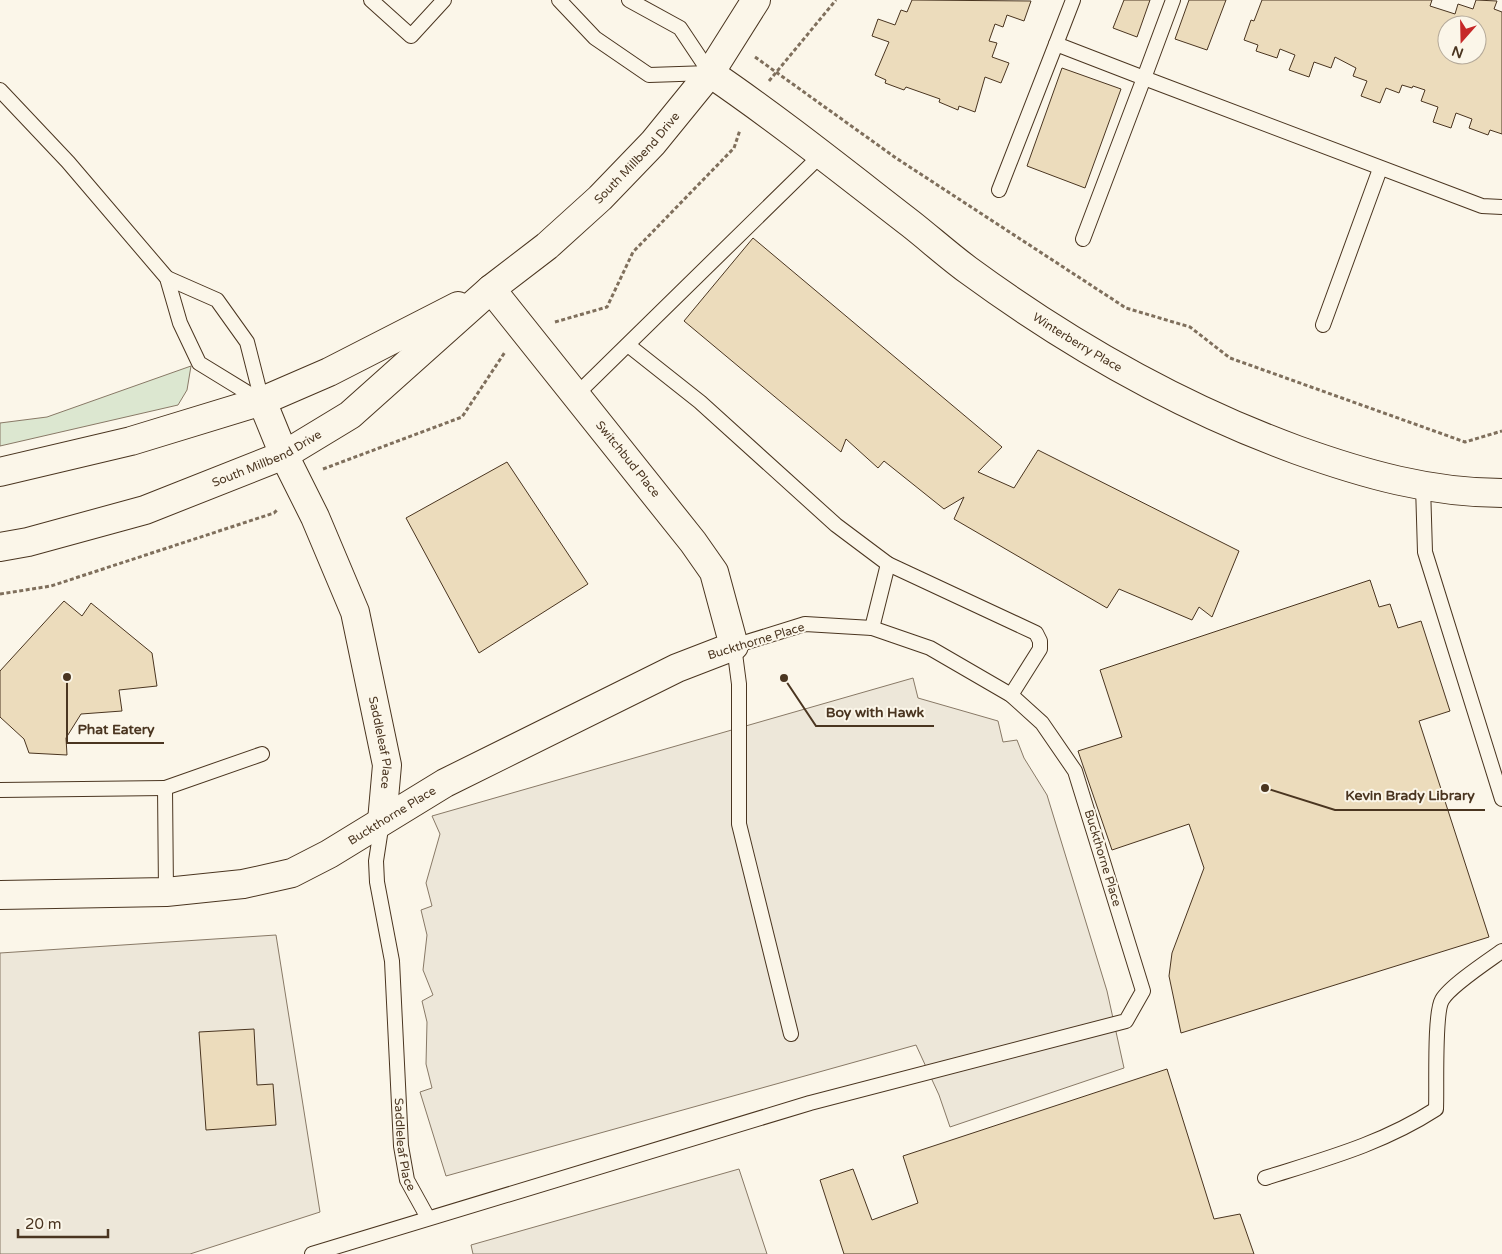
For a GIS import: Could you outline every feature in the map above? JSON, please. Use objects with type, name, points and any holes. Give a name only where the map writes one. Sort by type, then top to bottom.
[{"type":"street","name":"South Millbend Drive","points":[[0,547],[28,542],[144,510],[284,455],[350,415],[491,289],[547,246],[600,198],[653,143],[710,73],[756,0]]},
{"type":"street","name":"Winterberry Place","points":[[710,73],[821,155],[968,270],[1035,315],[1159,390],[1248,432],[1334,463],[1423,486],[1472,493],[1502,493]]},
{"type":"street","name":"South Millbend Drive","points":[[0,472],[131,441],[262,401],[329,372],[491,289]]},
{"type":"street","name":"Switchbud Place","points":[[491,289],[693,542],[714,572],[726,610],[734,646]]},
{"type":"street","name":"Saddleleaf Place","points":[[262,401],[284,455],[315,517],[355,612],[387,765],[382,821]]},
{"type":"street","name":"Buckthorne Place","points":[[0,895],[166,892],[243,884],[292,872],[328,854],[454,779],[677,668],[734,646]]},
{"type":"lane","points":[[371,0],[411,36],[444,0]]},
{"type":"lane","points":[[560,0],[595,38],[649,75],[710,73]]},
{"type":"lane","points":[[629,0],[680,28],[710,73]]},
{"type":"lane","points":[[999,190],[1073,0]]},
{"type":"lane","points":[[1082,239],[1173,0]]},
{"type":"lane","points":[[1056,44],[1380,169],[1482,206],[1502,207]]},
{"type":"lane","points":[[0,90],[68,162],[167,278],[180,323],[198,363],[262,401]]},
{"type":"lane","points":[[576,395],[821,155]]},
{"type":"lane","points":[[1323,325],[1380,169]]},
{"type":"lane","points":[[167,278],[218,300],[247,342],[262,401]]},
{"type":"lane","points":[[628,345],[700,402],[836,525],[888,564],[1036,633],[1040,641],[1040,649],[1011,695]]},
{"type":"lane","points":[[1423,486],[1425,552],[1502,799]]},
{"type":"lane","points":[[872,628],[888,564]]},
{"type":"lane","name":"Buckthorne Place","points":[[312,1254],[810,1103],[1126,1021],[1142,991],[1102,854],[1075,771],[1042,723],[1011,695],[930,648],[872,628],[805,624],[734,646]]},
{"type":"lane","points":[[734,646],[739,684],[739,824],[791,1034]]},
{"type":"lane","points":[[0,790],[165,788],[262,754]]},
{"type":"lane","points":[[165,788],[166,892]]},
{"type":"lane","name":"Saddleleaf Place","points":[[382,821],[376,860],[377,882],[392,961],[401,1146],[407,1180],[428,1218]]},
{"type":"lane","points":[[1265,1178],[1374,1143],[1411,1125],[1436,1109],[1437,1035],[1442,1000],[1466,976],[1502,951]]},
{"type":"path","points":[[777,72],[815,23],[836,0]]},
{"type":"green space","points":[[191,366],[187,390],[178,405],[0,446],[0,423],[47,417]]},
{"type":"shaded area","points":[[913,678],[918,698],[998,721],[1003,742],[1017,740],[1024,758],[1047,795],[1107,991],[1124,1068],[950,1127],[939,1095],[916,1045],[446,1176],[420,1092],[432,1088],[426,1064],[427,1022],[422,1001],[433,995],[423,970],[427,935],[421,910],[432,906],[426,883],[440,834],[432,816]]},
{"type":"shaded area","points":[[276,935],[320,1212],[190,1254],[0,1254],[0,953]]},
{"type":"shaded area","points":[[739,1169],[767,1254],[473,1254],[471,1245]]},
{"type":"building","points":[[912,0],[1031,1],[1024,21],[1007,15],[1003,27],[995,24],[989,41],[997,43],[992,57],[1009,63],[1001,83],[985,77],[975,112],[959,106],[958,110],[939,102],[940,99],[906,87],[904,90],[885,83],[886,80],[875,75],[889,42],[872,36],[878,19],[895,25],[901,10],[907,12]]},
{"type":"building","points":[[1124,0],[1150,0],[1137,37],[1113,28]]},
{"type":"building","points":[[1189,0],[1226,0],[1207,50],[1175,39]]},
{"type":"building","points":[[1262,0],[1432,0],[1430,6],[1455,14],[1458,4],[1473,9],[1476,0],[1497,1],[1494,9],[1502,12],[1502,134],[1490,130],[1488,135],[1469,128],[1472,119],[1456,113],[1451,128],[1433,122],[1438,107],[1421,101],[1425,90],[1413,86],[1412,88],[1402,85],[1399,93],[1386,88],[1380,103],[1361,96],[1367,81],[1353,76],[1356,68],[1335,57],[1331,68],[1314,62],[1309,77],[1289,70],[1295,55],[1280,49],[1277,58],[1256,51],[1258,45],[1244,40],[1251,20],[1254,21]]},
{"type":"building","points":[[1062,68],[1121,89],[1085,188],[1027,166]]},
{"type":"building","points":[[753,238],[1002,447],[978,472],[1014,488],[1038,450],[1239,551],[1212,617],[1199,607],[1192,620],[1119,589],[1107,608],[954,519],[964,497],[944,509],[884,461],[878,468],[846,439],[841,452],[684,321]]},
{"type":"building","points":[[507,462],[588,584],[479,653],[406,518]]},
{"type":"building","points":[[1370,580],[1379,607],[1390,604],[1398,628],[1421,621],[1450,711],[1419,721],[1489,937],[1181,1033],[1169,976],[1172,953],[1204,868],[1189,824],[1112,850],[1078,751],[1122,737],[1100,670]]},
{"type":"building","points":[[64,601],[82,616],[91,603],[152,653],[157,686],[119,690],[122,711],[81,714],[66,738],[67,755],[29,753],[24,739],[0,717],[0,671]]},
{"type":"building","points":[[254,1029],[257,1085],[273,1084],[276,1125],[206,1130],[199,1032]]},
{"type":"building","points":[[1167,1069],[1214,1219],[1240,1214],[1254,1254],[844,1254],[820,1180],[853,1169],[872,1220],[918,1203],[903,1156]]},
{"type":"place","name":"Phat Eatery","points":[[67,677]]},
{"type":"place","name":"Boy with Hawk","points":[[784,678]]},
{"type":"place","name":"Kevin Brady Library","points":[[1265,788]]}]
